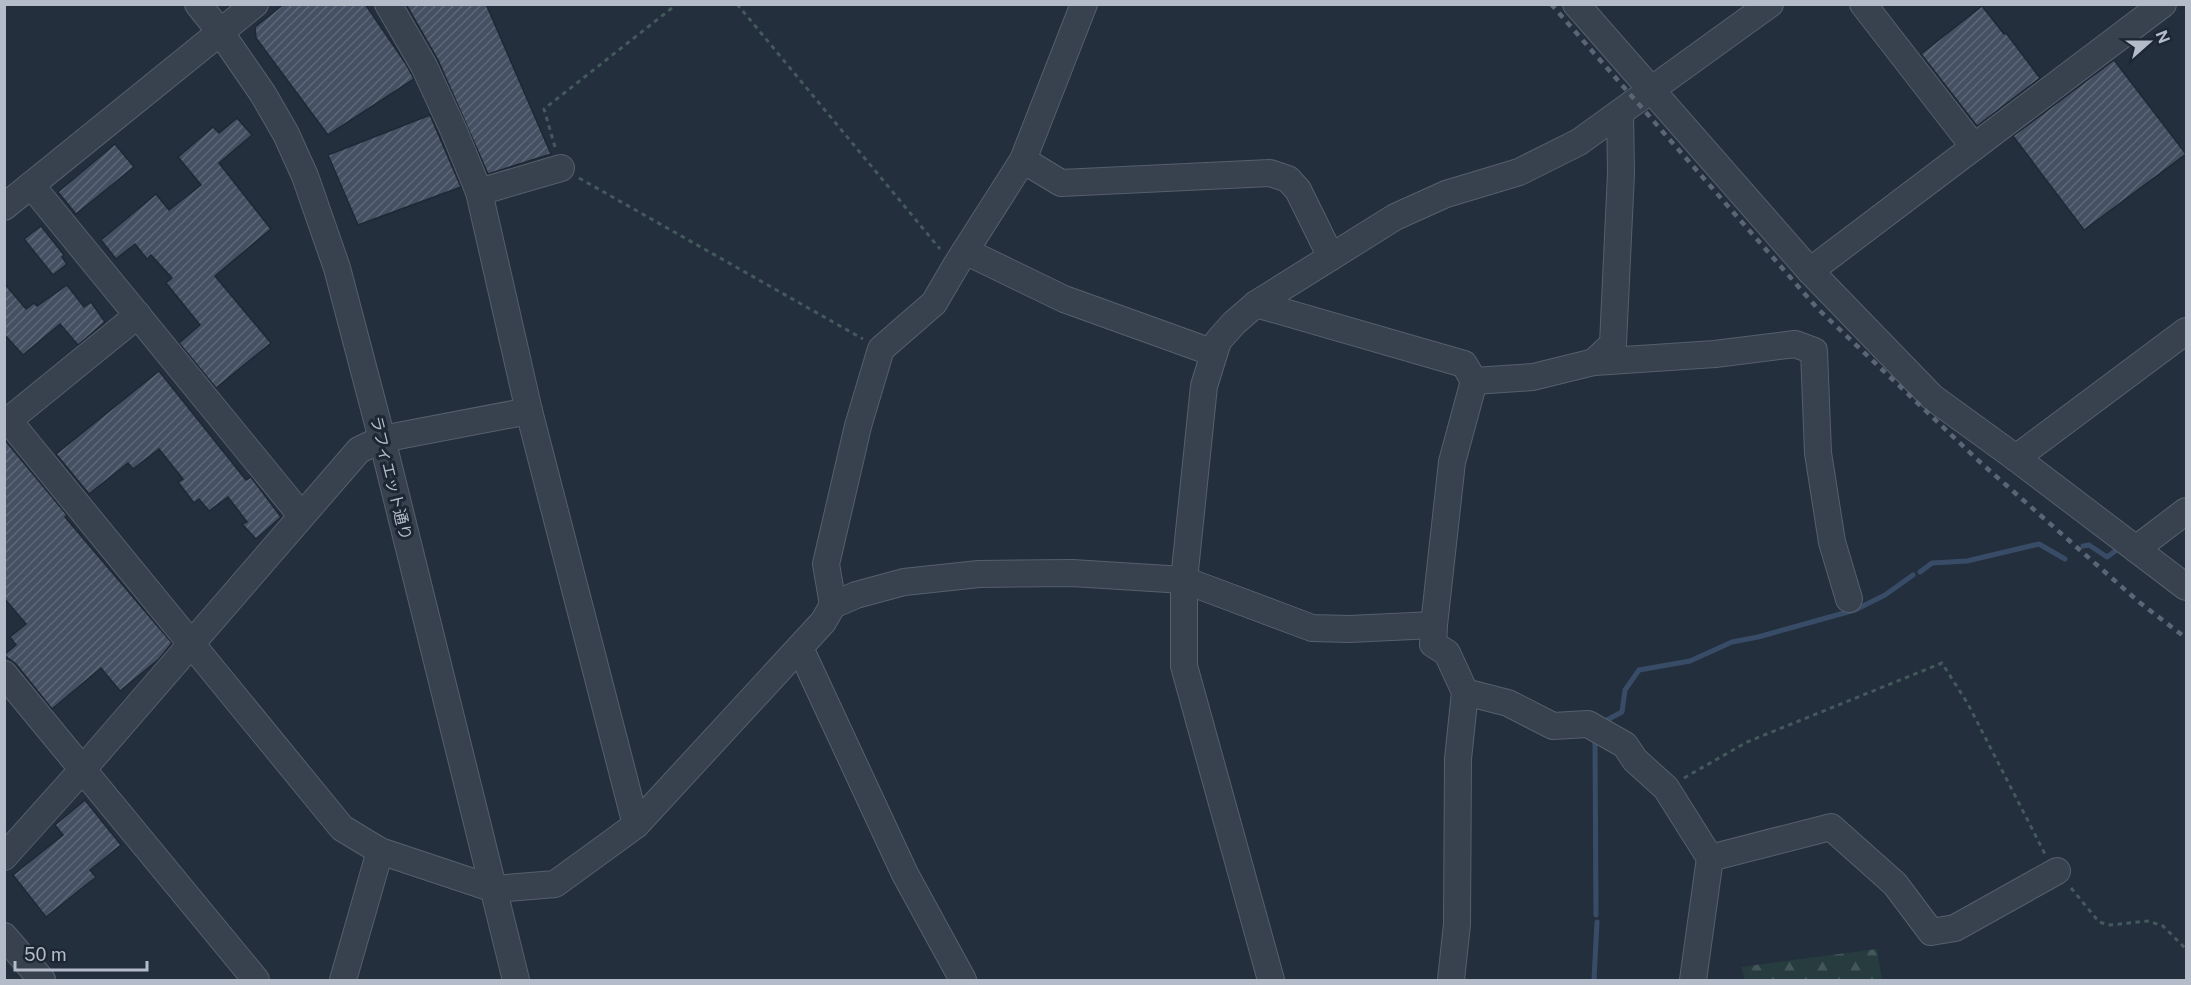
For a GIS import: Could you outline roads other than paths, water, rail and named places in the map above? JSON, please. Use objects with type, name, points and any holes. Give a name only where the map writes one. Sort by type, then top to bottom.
[{"type":"street","name":"ラフィエット通り","points":[[198,4],[221,33],[286,134],[305,176],[337,268],[382,439],[516,981]]},
{"type":"street","points":[[4,207],[255,4]]},
{"type":"street","points":[[388,4],[424,66],[454,131],[478,192],[529,411],[636,825]]},
{"type":"street","points":[[833,605],[826,564],[858,426],[881,349],[934,303],[1023,160],[1084,4]]},
{"type":"street","points":[[1576,4],[1810,271],[1932,397],[2187,587]]},
{"type":"street","points":[[1271,981],[1184,666],[1184,580],[1203,386],[1218,340],[1256,304],[1405,213],[1446,194],[1519,172],[1579,142],[1652,92],[1770,4]]},
{"type":"street","points":[[1863,4],[1974,147]]},
{"type":"street","points":[[1810,271],[2163,4]]},
{"type":"street","points":[[1594,362],[1613,344],[1621,173],[1620,113]]},
{"type":"street","points":[[1023,160],[1061,183],[1270,173],[1288,178],[1298,190],[1331,257]]},
{"type":"street","points":[[478,192],[561,168]]},
{"type":"street","points":[[31,185],[301,515]]},
{"type":"street","points":[[960,259],[1214,353]]},
{"type":"street","points":[[1256,304],[1464,364],[1474,381],[1452,462],[1433,644],[1447,654],[1465,692],[1458,759],[1457,924],[1451,981]]},
{"type":"street","points":[[138,315],[7,422],[342,828],[380,851],[494,889],[555,884],[636,825],[800,648],[823,622],[833,605],[856,595],[904,582],[979,574],[1072,573],[1184,580],[1312,628],[1349,629],[1434,625]]},
{"type":"street","points":[[2016,458],[2187,331]]},
{"type":"street","points":[[1474,381],[1533,377],[1594,362],[1715,354],[1795,344],[1814,351],[1818,453],[1832,542],[1849,599]]},
{"type":"street","points":[[4,857],[359,450],[382,439],[529,411]]},
{"type":"street","points":[[2136,549],[2187,511]]},
{"type":"street","points":[[800,648],[905,874],[963,981]]},
{"type":"street","points":[[4,674],[256,981]]},
{"type":"street","points":[[1465,692],[1508,703],[1553,726],[1588,724],[1625,744],[1635,760],[1666,788],[1710,858],[1693,981]]},
{"type":"street","points":[[1710,858],[1831,827],[1895,884],[1931,932],[1955,928],[2056,871]]},
{"type":"street","points":[[343,981],[380,851]]},
{"type":"street","points":[[4,936],[42,981]]},
{"type":"waterway","points":[[1920,572],[1932,563],[1967,561],[2039,544],[2065,559]]},
{"type":"waterway","points":[[2083,546],[2089,545],[2107,557],[2118,549]]},
{"type":"waterway","points":[[1603,722],[1622,712],[1625,690],[1639,670],[1690,661],[1732,642],[1855,610],[1885,595],[1913,575]]},
{"type":"waterway","points":[[1595,738],[1596,915]]},
{"type":"waterway","points":[[1594,980],[1597,922]]},
{"type":"railway","points":[[1551,4],[1818,309],[1981,463],[2139,602],[2186,638]]}]
